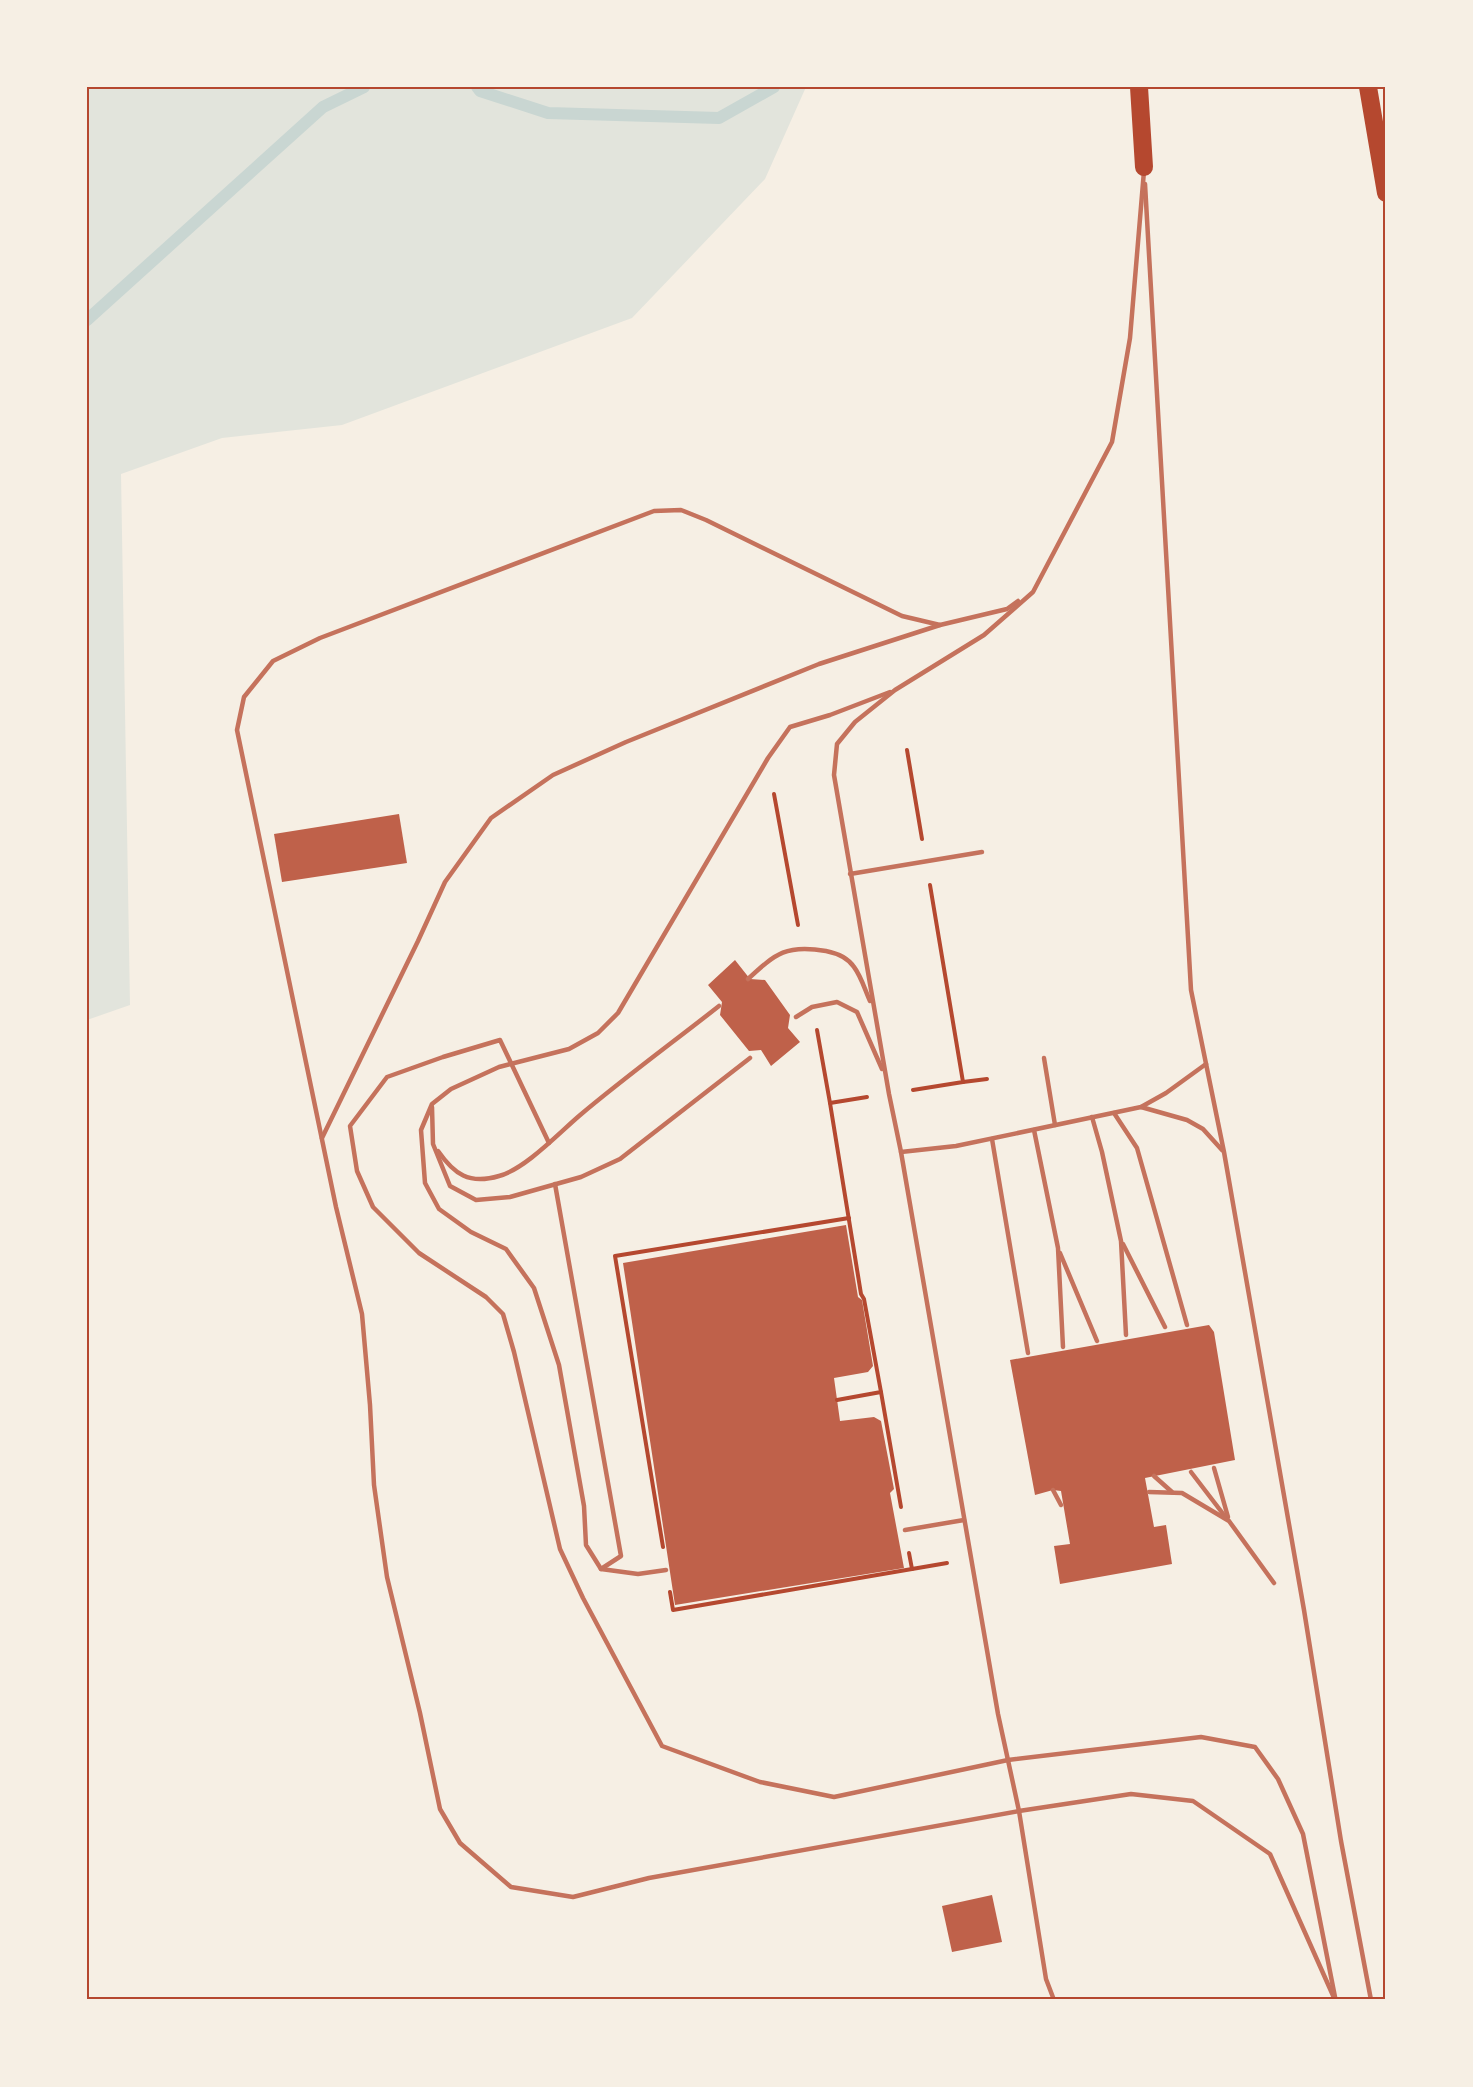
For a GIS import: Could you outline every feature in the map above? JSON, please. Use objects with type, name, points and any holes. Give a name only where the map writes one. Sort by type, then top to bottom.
[{"type":"highway","points":[[1139,87],[1144,167]]},
{"type":"highway","points":[[1368,87],[1386,193]]},
{"type":"lane","points":[[1054,2000],[1046,1979],[1019,1811],[964,1520],[834,775],[837,744],[855,722],[895,690],[984,635],[1033,592],[1112,442],[1130,338],[1144,167]]},
{"type":"lane","points":[[1144,167],[1191,990],[1224,1152],[1304,1610],[1341,1841],[1371,2000]]},
{"type":"lane","points":[[940,625],[902,616],[681,510],[654,511],[320,638],[273,662],[244,697],[237,730],[322,1139],[362,1314],[374,1485],[387,1577],[420,1713],[440,1809],[460,1843],[511,1887],[573,1898],[649,1878],[1019,1811],[1131,1794],[1193,1800],[1270,1854],[1335,2000]]},
{"type":"lane","points":[[322,1139],[445,882],[491,818],[553,775],[626,742],[819,664],[940,625],[1007,609],[1033,592]]},
{"type":"lane","points":[[601,1569],[586,1545],[584,1506],[559,1365],[534,1288],[506,1249],[471,1232],[439,1209],[425,1183],[421,1130],[432,1104],[451,1089],[499,1067],[569,1049],[598,1033],[618,1013],[768,758],[790,727],[830,715],[895,690]]},
{"type":"lane","points":[[850,874],[982,852]]},
{"type":"lane","points":[[748,979],[771,958],[792,948],[812,948],[837,953],[854,966],[873,1008]]},
{"type":"lane","points":[[796,1017],[813,1007],[837,1002],[857,1012],[886,1076]]},
{"type":"lane","points":[[433,1143],[450,1168],[470,1179],[500,1176],[530,1159],[580,1116],[719,1006]]},
{"type":"lane","points":[[549,1143],[500,1040],[387,1077],[351,1126],[357,1171],[373,1207],[419,1253],[486,1297],[502,1314],[514,1352],[560,1549],[662,1746],[760,1782],[834,1797],[1008,1760],[1201,1737],[1255,1747],[1278,1779],[1304,1834],[1335,2000]]},
{"type":"lane","points":[[432,1104],[433,1143],[450,1186],[476,1200],[510,1197],[581,1177],[620,1159],[750,1058]]},
{"type":"lane","points":[[1044,1058],[1055,1125]]},
{"type":"lane","points":[[901,1152],[956,1146],[1141,1107],[1166,1093],[1206,1064]]},
{"type":"lane","points":[[1141,1107],[1187,1120],[1203,1129],[1224,1152]]},
{"type":"lane","points":[[1114,1113],[1137,1148],[1187,1325]]},
{"type":"lane","points":[[1092,1117],[1122,1241],[1126,1335]]},
{"type":"lane","points":[[1034,1130],[1058,1248],[1063,1347]]},
{"type":"lane","points":[[993,1139],[1028,1353]]},
{"type":"lane","points":[[555,1184],[621,1556],[601,1569]]},
{"type":"lane","points":[[1122,1241],[1165,1327]]},
{"type":"lane","points":[[1058,1248],[1097,1341]]},
{"type":"lane","points":[[1214,1468],[1229,1521]]},
{"type":"lane","points":[[1191,1472],[1274,1583]]},
{"type":"lane","points":[[1154,1476],[1173,1493]]},
{"type":"lane","points":[[1053,1490],[1061,1505]]},
{"type":"lane","points":[[1149,1492],[1182,1493],[1229,1521]]},
{"type":"lane","points":[[905,1530],[964,1520]]},
{"type":"lane","points":[[601,1569],[638,1574],[666,1570]]},
{"type":"path","points":[[963,1083],[987,1079]]},
{"type":"path","points":[[830,1104],[861,1294],[864,1299],[881,1392],[837,1400]]},
{"type":"path","points":[[849,1218],[615,1256],[673,1610],[912,1569]]},
{"type":"shaded area","points":[[87,87],[806,87],[765,179],[632,318],[342,425],[222,438],[121,474],[130,1005],[87,1020]]},
{"type":"building","points":[[399,814],[407,863],[282,882],[274,834]]},
{"type":"building","points":[[735,960],[750,979],[765,980],[790,1015],[788,1028],[800,1042],[771,1066],[761,1050],[749,1051],[720,1015],[722,1002],[708,985]]},
{"type":"building","points":[[846,1225],[873,1366],[868,1372],[834,1378],[840,1421],[874,1417],[881,1421],[894,1489],[890,1493],[904,1568],[675,1605],[623,1263]]},
{"type":"building","points":[[1209,1325],[1214,1332],[1235,1460],[1145,1478],[1154,1527],[1166,1525],[1172,1564],[1060,1584],[1054,1546],[1070,1544],[1061,1491],[1053,1490],[1035,1495],[1010,1360]]},
{"type":"building","points":[[992,1895],[1002,1942],[952,1952],[942,1906]]},
{"type":"waterway","points":[[87,320],[323,107],[364,87]]},
{"type":"waterway","points":[[477,87],[480,91],[548,113],[719,118],[774,87]]}]
